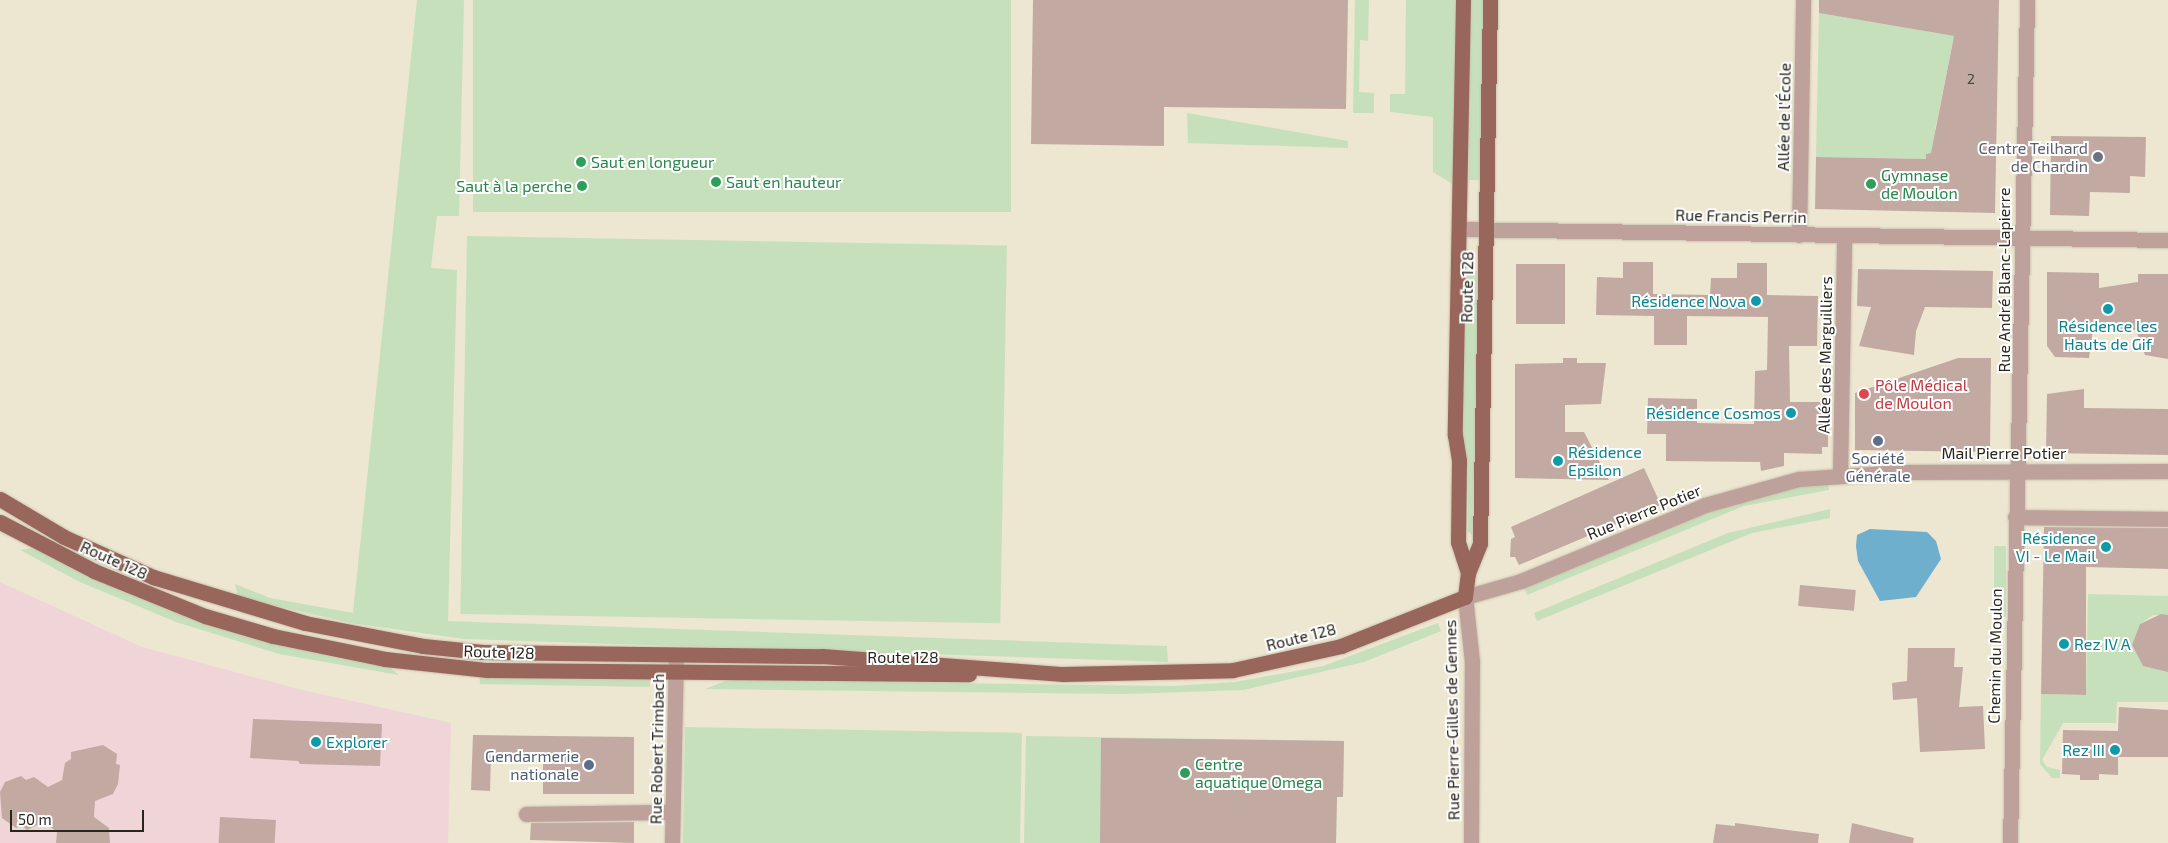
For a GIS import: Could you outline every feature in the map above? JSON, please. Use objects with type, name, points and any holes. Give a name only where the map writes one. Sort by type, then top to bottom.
[{"type":"main road","name":"Route 128","points":[[1463,0],[1455,436],[1460,461],[1458,542],[1468,573]]},
{"type":"main road","name":"Route 128","points":[[0,522],[37,543],[156,598],[273,636],[342,653],[472,670],[908,676],[1023,672],[1192,672],[1277,662],[1392,629],[1465,597],[1468,573],[1480,543],[1490,0]]},
{"type":"main road","name":"Route 128","points":[[0,499],[64,537],[153,577],[305,623],[376,638],[473,651],[925,661],[1023,672]]},
{"type":"street","name":"Allée de l'École","points":[[1799,235],[1803,0]]},
{"type":"street","name":"Rue André Blanc-Lapierre","points":[[2016,470],[2027,0]]},
{"type":"street","name":"Rue Francis Perrin","points":[[1460,229],[2168,240]]},
{"type":"street","name":"Allée des Marguilliers","points":[[1840,475],[1844,236]]},
{"type":"street","name":"Mail Pierre Potier","points":[[1840,475],[2016,470],[2168,471]]},
{"type":"street","name":"Chemin du Moulon","points":[[2010,843],[2016,470]]},
{"type":"street","name":"Rue Pierre Potier","points":[[1465,597],[1521,581],[1738,494],[1799,479],[1840,475]]},
{"type":"street","points":[[2015,517],[2168,519]]},
{"type":"street","name":"Rue Pierre-Gilles de Gennes","points":[[1465,597],[1472,662],[1471,843]]},
{"type":"street","name":"Rue Robert Trimbach","points":[[672,843],[676,656]]},
{"type":"street","points":[[526,814],[672,812]]},
{"type":"shaded area","points":[[0,582],[142,647],[302,690],[451,723],[448,843],[0,843]]},
{"type":"green space","points":[[417,0],[464,0],[459,216],[437,216],[431,268],[457,270],[448,621],[1167,646],[1168,662],[464,639],[351,623],[238,597],[235,584],[270,598],[353,613]]},
{"type":"green space","points":[[473,0],[1011,0],[1011,212],[473,212]]},
{"type":"green space","points":[[1355,0],[1369,0],[1368,41],[1360,40],[1359,92],[1374,93],[1374,113],[1353,113]]},
{"type":"green space","points":[[1406,0],[1458,0],[1454,185],[1433,172],[1433,117],[1390,112],[1390,94],[1405,94]]},
{"type":"green space","points":[[1469,0],[1484,0],[1484,180],[1469,180]]},
{"type":"green space","points":[[1819,13],[1954,36],[1935,130],[1958,133],[1957,150],[1926,154],[1926,159],[1816,157]]},
{"type":"green space","points":[[1187,113],[1348,141],[1348,148],[1188,143]]},
{"type":"green space","points":[[467,236],[1007,245],[1000,623],[460,614]]},
{"type":"green space","points":[[1464,271],[1479,271],[1472,535],[1468,532],[1468,468],[1461,438]]},
{"type":"green space","points":[[1828,481],[1829,490],[1744,506],[1527,595],[1524,587],[1715,508],[1767,492]]},
{"type":"green space","points":[[1830,509],[1830,518],[1752,533],[1537,621],[1534,613],[1728,533]]},
{"type":"green space","points":[[1994,546],[2006,546],[2006,617],[1994,617]]},
{"type":"green space","points":[[32,548],[287,646],[388,666],[399,675],[279,654],[176,622],[80,582],[20,550]]},
{"type":"green space","points":[[2088,594],[2168,596],[2168,615],[2153,615],[2140,624],[2132,645],[2143,666],[2168,671],[2168,702],[2117,702],[2116,723],[2063,723],[2042,760],[2047,767],[2060,770],[2060,778],[2052,778],[2040,764],[2041,694],[2086,695]]},
{"type":"green space","points":[[1438,623],[1441,631],[1364,662],[1243,690],[1125,694],[705,689],[728,680],[1173,686],[1235,682],[1323,666]]},
{"type":"green space","points":[[480,675],[650,678],[650,687],[480,684]]},
{"type":"green space","points":[[685,727],[1022,733],[1020,843],[683,843]]},
{"type":"green space","name":"Centre aquatique Omega","points":[[1026,736],[1344,741],[1343,797],[1337,797],[1336,843],[1024,843]]},
{"type":"water","points":[[1870,529],[1927,532],[1936,541],[1941,559],[1916,597],[1880,601],[1858,561],[1857,535]]},
{"type":"building","points":[[1033,0],[1348,0],[1346,109],[1164,107],[1164,146],[1031,144]]},
{"type":"building","points":[[1819,0],[1999,0],[1995,213],[1815,209],[1816,157],[1926,159],[1926,154],[1931,153],[1954,36],[1819,13]]},
{"type":"building","name":"Centre Teilhard de Chardin","points":[[2051,136],[2146,137],[2145,177],[2130,176],[2130,193],[2090,192],[2089,216],[2050,215]]},
{"type":"building","points":[[1623,262],[1653,262],[1653,294],[1710,295],[1711,278],[1737,278],[1737,263],[1767,263],[1767,295],[1818,296],[1817,346],[1789,346],[1790,402],[1828,402],[1828,447],[1822,447],[1822,454],[1784,453],[1784,466],[1761,471],[1760,462],[1666,461],[1666,434],[1647,434],[1648,398],[1697,399],[1697,423],[1754,424],[1755,371],[1767,370],[1768,317],[1687,316],[1687,345],[1654,345],[1654,316],[1596,315],[1597,277],[1623,278]]},
{"type":"building","points":[[1516,264],[1565,264],[1565,324],[1516,324]]},
{"type":"building","points":[[1858,269],[1993,271],[1992,308],[1925,307],[1916,331],[1914,355],[1859,346],[1871,307],[1857,306]]},
{"type":"building","name":"Résidence les Hauts de Gif","points":[[2047,272],[2099,273],[2099,288],[2138,282],[2138,274],[2168,274],[2168,359],[2145,355],[2136,330],[2093,329],[2089,358],[2055,357],[2047,346]]},
{"type":"building","points":[[1563,358],[1577,358],[1577,363],[1606,363],[1601,404],[1565,405],[1565,432],[1584,432],[1609,480],[1515,478],[1515,364],[1563,363]]},
{"type":"building","points":[[1958,358],[1991,358],[1990,452],[1855,450],[1855,393]]},
{"type":"building","points":[[2084,389],[2084,408],[2168,409],[2168,455],[2046,453],[2047,394]]},
{"type":"building","points":[[1644,468],[1661,505],[1519,565],[1515,557],[1510,557],[1511,539],[1515,537],[1511,527]]},
{"type":"building","points":[[2044,527],[2168,528],[2168,569],[2086,567],[2086,695],[2041,694]]},
{"type":"building","points":[[1800,585],[1856,590],[1854,611],[1798,606]]},
{"type":"building","points":[[2161,614],[2168,615],[2168,672],[2143,666],[2132,645],[2140,624]]},
{"type":"building","points":[[1908,648],[1955,648],[1954,667],[1963,667],[1959,707],[1983,706],[1985,749],[1920,752],[1917,698],[1893,700],[1892,683],[1907,681]]},
{"type":"building","name":"Rez III","points":[[2119,707],[2168,710],[2168,757],[2118,757],[2118,775],[2099,774],[2099,780],[2080,780],[2080,775],[2062,774],[2063,730],[2118,731]]},
{"type":"building","name":"Explorer","points":[[253,719],[382,724],[380,766],[300,764],[298,761],[250,758]]},
{"type":"building","name":"Gendarmerie nationale","points":[[473,735],[634,737],[634,794],[543,794],[543,754],[491,753],[490,791],[471,790]]},
{"type":"building","name":"Centre aquatique Omega","points":[[1101,738],[1344,741],[1343,797],[1337,797],[1336,843],[1100,843]]},
{"type":"building","points":[[103,745],[117,754],[116,764],[120,765],[118,784],[113,794],[95,801],[94,817],[109,828],[110,843],[56,843],[57,832],[44,822],[27,830],[21,825],[16,828],[2,818],[0,792],[5,782],[21,776],[26,780],[34,777],[48,787],[62,780],[65,763],[71,759],[71,752]]},
{"type":"building","points":[[220,817],[276,820],[275,843],[219,843]]},
{"type":"building","points":[[634,822],[634,843],[530,840],[531,823]]},
{"type":"building","points":[[1735,823],[1819,834],[1818,843],[1713,843],[1716,824],[1735,826]]},
{"type":"building","points":[[1852,823],[1914,838],[1913,843],[1849,843]]},
{"type":"place","name":"Centre Teilhard de Chardin","points":[[2098,157]]},
{"type":"place","name":"Saut en longueur","points":[[581,162]]},
{"type":"place","name":"Saut en hauteur","points":[[716,182]]},
{"type":"place","name":"Gymnase de Moulon","points":[[1871,184]]},
{"type":"place","name":"Saut à la perche","points":[[582,186]]},
{"type":"place","name":"Résidence Nova","points":[[1756,301]]},
{"type":"place","name":"Résidence les Hauts de Gif","points":[[2108,309]]},
{"type":"place","name":"Pôle Médical de Moulon","points":[[1864,394]]},
{"type":"place","name":"Résidence Cosmos","points":[[1791,413]]},
{"type":"place","name":"Société Générale","points":[[1878,441]]},
{"type":"place","name":"Résidence Epsilon","points":[[1558,461]]},
{"type":"place","name":"Résidence VI - Le Mail","points":[[2106,547]]},
{"type":"place","name":"Rez IV A","points":[[2064,644]]},
{"type":"place","name":"Explorer","points":[[316,742]]},
{"type":"place","name":"Rez III","points":[[2115,750]]},
{"type":"place","name":"Gendarmerie nationale","points":[[589,765]]},
{"type":"place","name":"Centre aquatique Omega","points":[[1185,773]]}]
